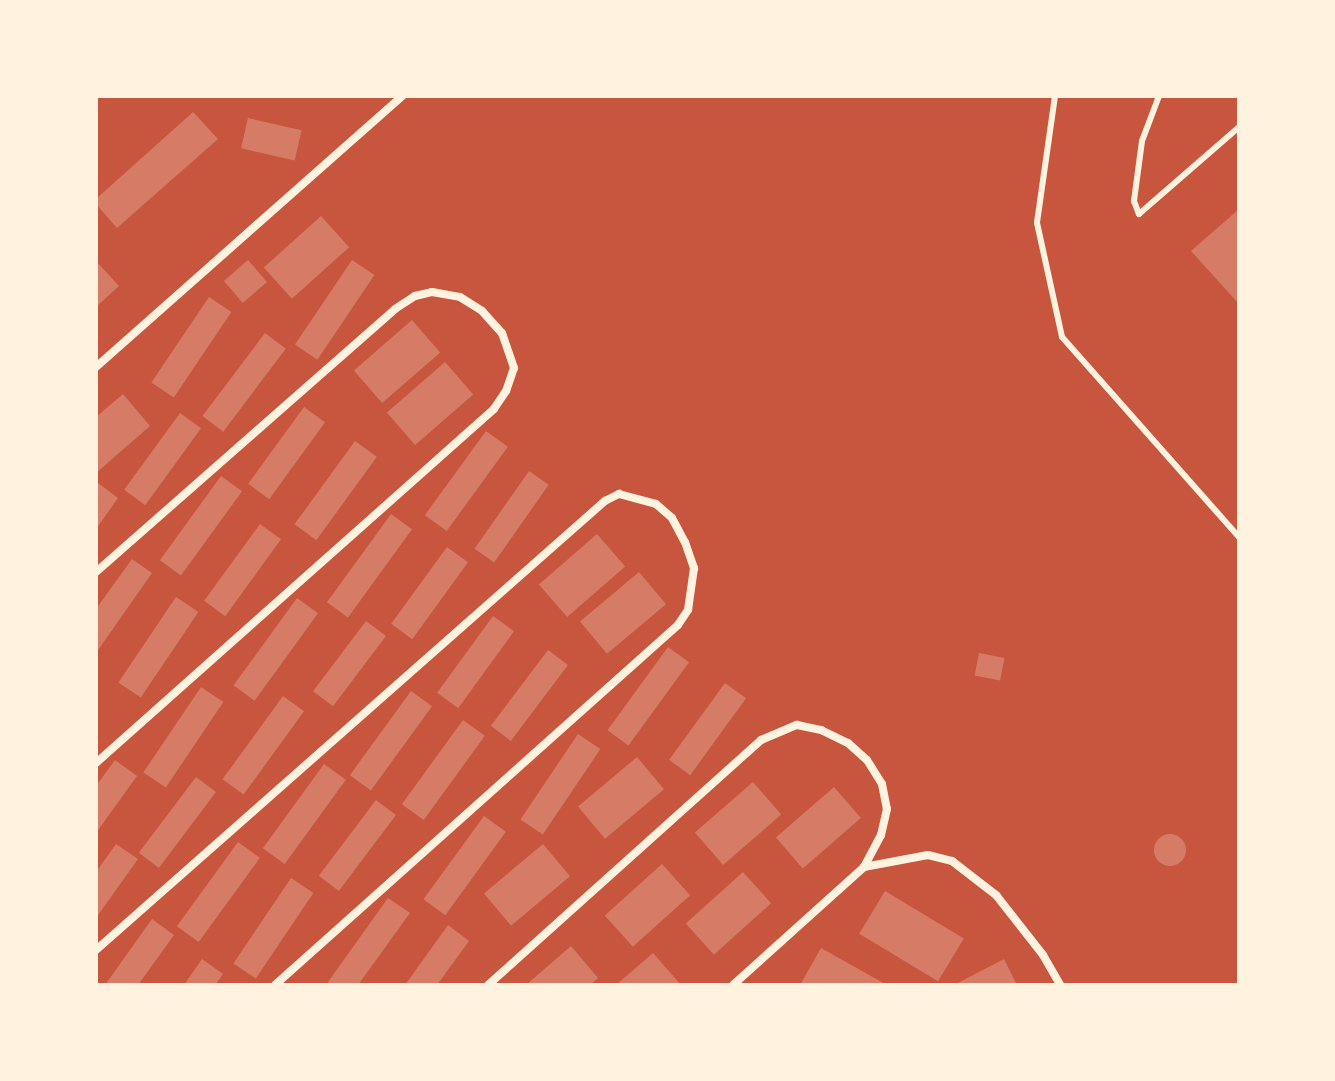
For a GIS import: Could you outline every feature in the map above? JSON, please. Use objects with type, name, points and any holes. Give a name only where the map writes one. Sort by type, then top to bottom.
[{"type":"street","points":[[96,367],[402,96]]},
{"type":"street","points":[[96,572],[395,309],[415,296],[432,292],[460,297],[482,311],[502,333],[514,368],[506,391],[494,409],[96,763]]},
{"type":"street","points":[[96,950],[605,501],[619,494],[656,504],[672,518],[694,568],[694,590],[688,610],[678,625],[275,985]]},
{"type":"street","points":[[488,985],[761,740],[797,725],[821,730],[848,743],[867,760],[882,784],[887,809],[881,835],[864,867],[733,985]]},
{"type":"street","points":[[864,867],[928,855],[952,861],[996,895],[1043,955],[1060,985]]},
{"type":"lane","points":[[1055,96],[1037,223],[1062,337],[1239,537]]},
{"type":"lane","points":[[1159,96],[1142,141],[1134,201],[1139,214],[1239,127]]},
{"type":"building","points":[[193,112],[218,139],[117,228],[96,204],[96,199]]},
{"type":"building","points":[[248,118],[302,130],[295,161],[241,148]]},
{"type":"building","points":[[1239,209],[1239,304],[1191,251]]},
{"type":"building","points":[[321,216],[349,247],[292,299],[264,268]]},
{"type":"building","points":[[248,260],[267,282],[243,303],[224,281]]},
{"type":"building","points":[[352,260],[374,275],[317,360],[295,345]]},
{"type":"building","points":[[96,261],[119,286],[96,307]]},
{"type":"building","points":[[209,297],[231,312],[174,397],[151,382]]},
{"type":"building","points":[[412,320],[440,352],[382,403],[354,371]]},
{"type":"building","points":[[265,333],[286,349],[223,432],[202,416]]},
{"type":"building","points":[[445,362],[473,394],[415,445],[387,413]]},
{"type":"building","points":[[123,394],[150,426],[96,473],[96,417]]},
{"type":"building","points":[[304,407],[325,422],[269,499],[248,484]]},
{"type":"building","points":[[180,413],[201,428],[145,505],[124,490]]},
{"type":"building","points":[[486,431],[508,447],[447,531],[425,515]]},
{"type":"building","points":[[355,441],[377,457],[316,540],[294,524]]},
{"type":"building","points":[[529,471],[549,485],[494,563],[475,549]]},
{"type":"building","points":[[221,476],[242,491],[181,575],[160,560]]},
{"type":"building","points":[[98,483],[118,498],[96,529],[96,486]]},
{"type":"building","points":[[391,514],[412,529],[348,617],[327,602]]},
{"type":"building","points":[[260,524],[281,539],[225,616],[204,601]]},
{"type":"building","points":[[597,534],[625,566],[567,617],[539,585]]},
{"type":"building","points":[[447,547],[468,562],[412,639],[391,624]]},
{"type":"building","points":[[132,559],[152,573],[96,653],[96,609]]},
{"type":"building","points":[[639,572],[666,604],[607,654],[580,621]]},
{"type":"building","points":[[176,597],[198,612],[141,697],[118,682]]},
{"type":"building","points":[[297,598],[318,613],[255,701],[234,685]]},
{"type":"building","points":[[493,616],[514,631],[458,708],[437,693]]},
{"type":"building","points":[[366,621],[386,636],[333,706],[313,691]]},
{"type":"building","points":[[668,647],[689,662],[628,746],[607,730]]},
{"type":"building","points":[[548,650],[568,665],[511,741],[491,726]]},
{"type":"building","points":[[979,653],[1005,658],[1000,681],[975,676]]},
{"type":"building","points":[[725,683],[746,698],[690,775],[669,760]]},
{"type":"building","points":[[201,687],[223,702],[166,787],[143,772]]},
{"type":"building","points":[[411,691],[432,706],[371,790],[350,775]]},
{"type":"building","points":[[283,696],[304,711],[243,795],[222,779]]},
{"type":"building","points":[[463,720],[485,736],[424,820],[402,804]]},
{"type":"building","points":[[578,734],[600,749],[543,834],[520,819]]},
{"type":"building","points":[[637,757],[664,789],[605,839],[578,806]]},
{"type":"building","points":[[115,760],[137,776],[96,833],[96,786]]},
{"type":"building","points":[[324,764],[346,780],[285,864],[263,848]]},
{"type":"building","points":[[196,777],[216,792],[159,868],[139,853]]},
{"type":"building","points":[[753,782],[781,814],[723,865],[695,833]]},
{"type":"building","points":[[834,787],[861,818],[803,868],[776,838]]},
{"type":"building","points":[[376,800],[396,815],[339,891],[319,876]]},
{"type":"building","points":[[484,816],[506,832],[445,915],[423,899]]},
{"type":"building","points":[[1170,834],[1181,839],[1186,850],[1181,861],[1170,866],[1159,861],[1154,850],[1159,839]]},
{"type":"building","points":[[238,842],[260,858],[199,942],[177,926]]},
{"type":"building","points":[[116,844],[138,859],[96,918],[96,872]]},
{"type":"building","points":[[543,844],[570,876],[511,926],[484,893]]},
{"type":"building","points":[[662,864],[690,895],[633,947],[605,916]]},
{"type":"building","points":[[743,872],[771,903],[714,955],[686,924]]},
{"type":"building","points":[[291,878],[313,893],[256,978],[233,963]]},
{"type":"building","points":[[885,891],[964,938],[938,981],[859,934]]},
{"type":"building","points":[[388,898],[410,913],[358,985],[333,985],[328,982]]},
{"type":"building","points":[[152,919],[174,935],[138,985],[105,985]]},
{"type":"building","points":[[448,925],[469,941],[437,985],[405,985]]},
{"type":"building","points":[[571,946],[598,978],[590,985],[526,985]]},
{"type":"building","points":[[821,948],[887,985],[800,985]]},
{"type":"building","points":[[653,953],[681,985],[616,985]]},
{"type":"building","points":[[202,959],[223,974],[215,985],[184,985]]},
{"type":"building","points":[[1004,959],[1017,985],[954,985]]}]
